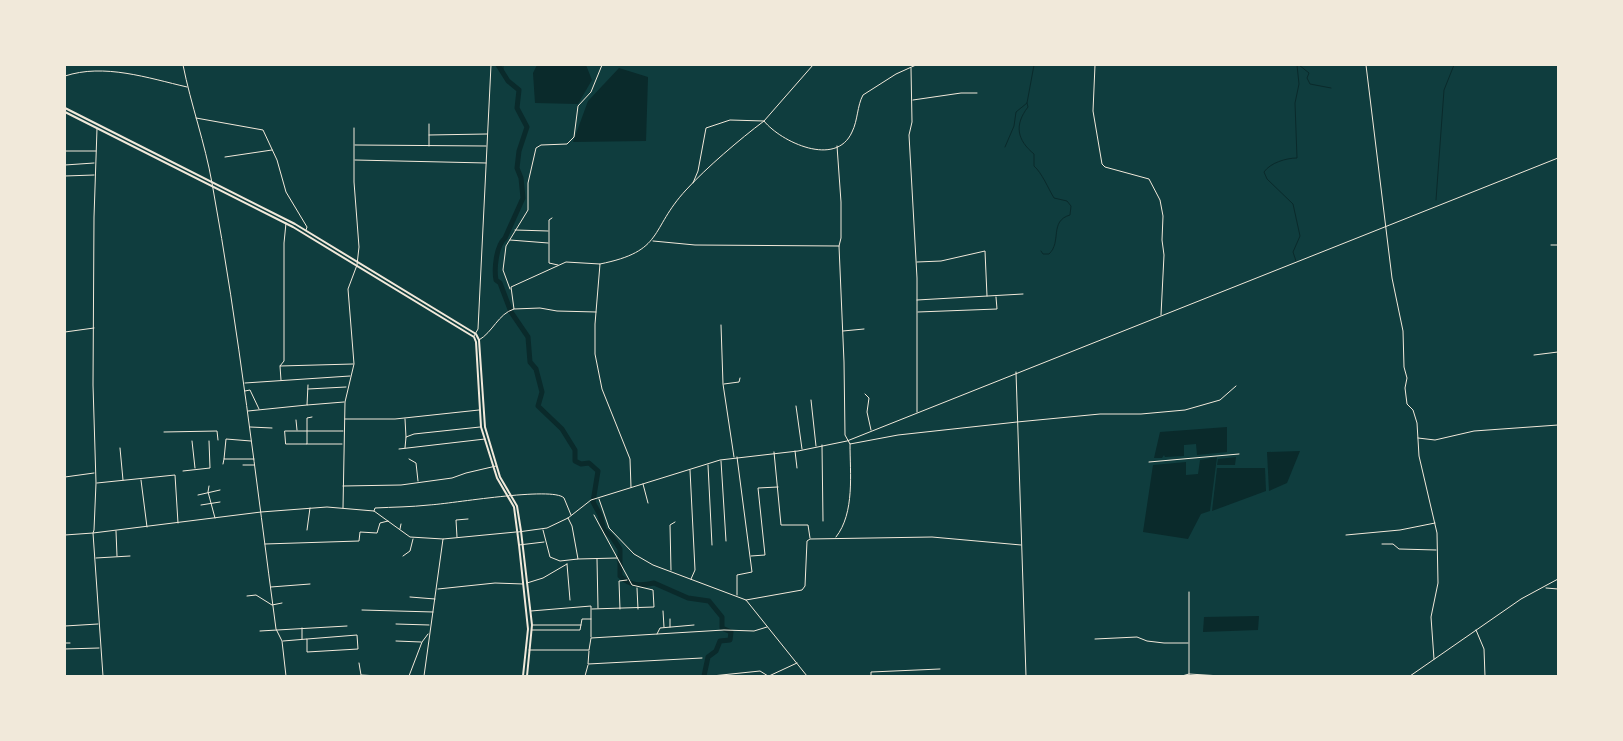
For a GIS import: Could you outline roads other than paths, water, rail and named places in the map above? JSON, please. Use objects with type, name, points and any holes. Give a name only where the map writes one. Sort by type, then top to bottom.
[{"type":"main road","points":[[65,110],[306,230],[474,337],[476,342],[479,414],[481,427],[487,439]]},
{"type":"main road","points":[[212,184],[286,223],[476,334],[479,340],[483,413],[487,439],[494,467],[514,507],[519,532]]},
{"type":"main road","points":[[479,414],[483,413]]},
{"type":"main road","points":[[494,467],[513,497],[519,532],[532,625],[527,676]]},
{"type":"main road","points":[[521,545],[528,629],[523,676]]},
{"type":"street","points":[[184,65],[212,184],[244,383],[272,605],[276,630],[282,641],[286,676]]},
{"type":"street","points":[[474,337],[478,329],[491,65]]},
{"type":"street","points":[[513,310],[510,289],[503,270],[506,246],[528,210],[528,183],[536,148],[541,145],[567,144],[574,137],[578,106],[591,92],[602,65]]},
{"type":"street","points":[[692,184],[764,121],[813,65]]},
{"type":"street","points":[[510,289],[523,280],[574,261],[600,264],[627,258],[653,241],[672,210],[692,184],[698,172],[706,128],[730,120],[764,121],[772,131],[790,141],[814,150],[837,146],[842,144],[853,131],[864,95],[916,65]]},
{"type":"street","points":[[1095,65],[1093,111],[1102,164],[1105,167],[1148,179],[1160,200],[1163,216],[1162,240],[1164,255],[1161,315]]},
{"type":"street","points":[[1366,65],[1392,278],[1403,331],[1404,367],[1408,378],[1405,388],[1407,404],[1413,410],[1417,423],[1419,456],[1436,523],[1438,583],[1431,617],[1434,659]]},
{"type":"street","points":[[911,67],[912,100],[909,135],[916,262],[917,412]]},
{"type":"street","points":[[65,76],[77,72],[102,71],[132,74],[188,87]]},
{"type":"street","points":[[912,100],[961,92],[977,93]]},
{"type":"street","points":[[196,118],[262,129],[272,150],[286,192],[306,230]]},
{"type":"street","points":[[429,124],[429,146]]},
{"type":"street","points":[[97,127],[94,328],[96,483],[93,533],[103,676]]},
{"type":"street","points":[[343,509],[344,402],[354,364],[347,300],[348,289],[357,265],[358,233],[354,128]]},
{"type":"street","points":[[429,134],[487,134]]},
{"type":"street","points":[[354,145],[487,146]]},
{"type":"street","points":[[836,538],[842,528],[849,500],[850,444],[845,434],[838,246],[841,238],[841,202],[837,146]]},
{"type":"street","points":[[225,157],[272,150]]},
{"type":"street","points":[[65,152],[96,151]]},
{"type":"street","points":[[65,535],[116,531],[261,512],[310,508],[374,511],[413,538],[443,539],[543,530],[568,518],[591,500],[721,460],[802,450],[847,441],[1016,372],[1558,158]]},
{"type":"street","points":[[354,160],[486,163]]},
{"type":"street","points":[[65,164],[96,163]]},
{"type":"street","points":[[65,176],[95,175]]},
{"type":"street","points":[[552,218],[549,220],[549,263],[559,265]]},
{"type":"street","points":[[281,380],[280,366],[284,361],[284,243],[286,223]]},
{"type":"street","points":[[515,230],[549,231]]},
{"type":"street","points":[[509,240],[549,243]]},
{"type":"street","points":[[653,241],[695,245],[838,246]]},
{"type":"street","points":[[1551,245],[1558,245]]},
{"type":"street","points":[[916,262],[941,261],[985,251],[987,296]]},
{"type":"street","points":[[600,264],[595,345],[602,389],[630,459],[631,487]]},
{"type":"street","points":[[917,300],[1023,294]]},
{"type":"street","points":[[917,312],[997,309],[996,296]]},
{"type":"street","points":[[476,342],[485,336],[506,312],[513,310],[540,308],[557,311],[596,312]]},
{"type":"street","points":[[721,325],[723,384],[752,572],[737,575],[738,596]]},
{"type":"street","points":[[65,332],[94,328]]},
{"type":"street","points":[[842,331],[864,330]]},
{"type":"street","points":[[1534,355],[1558,352]]},
{"type":"street","points":[[280,366],[354,364]]},
{"type":"street","points":[[1016,372],[1026,676]]},
{"type":"street","points":[[244,383],[351,376]]},
{"type":"street","points":[[723,384],[739,382],[740,378]]},
{"type":"street","points":[[307,405],[308,385]]},
{"type":"street","points":[[850,444],[898,435],[1018,422],[1100,414],[1141,414],[1184,410],[1220,400],[1236,386]]},
{"type":"street","points":[[308,390],[347,387]]},
{"type":"street","points":[[244,392],[250,390],[260,410]]},
{"type":"street","points":[[865,394],[869,398],[867,412],[872,431]]},
{"type":"street","points":[[811,400],[816,447]]},
{"type":"street","points":[[247,411],[344,402]]},
{"type":"street","points":[[796,406],[802,450]]},
{"type":"street","points":[[344,419],[405,418],[479,410]]},
{"type":"street","points":[[307,444],[307,418],[312,417]]},
{"type":"street","points":[[405,418],[405,449]]},
{"type":"street","points":[[296,420],[297,431]]},
{"type":"street","points":[[1418,438],[1435,440],[1474,431],[1558,425]]},
{"type":"street","points":[[406,438],[414,434],[481,427]]},
{"type":"street","points":[[249,428],[272,428]]},
{"type":"street","points":[[343,444],[286,444],[285,430],[344,431]]},
{"type":"street","points":[[164,432],[217,431],[218,440]]},
{"type":"street","points":[[224,464],[226,439],[252,441]]},
{"type":"street","points":[[398,449],[487,439]]},
{"type":"street","points":[[192,441],[195,469]]},
{"type":"street","points":[[183,471],[210,468],[209,441]]},
{"type":"street","points":[[822,446],[823,521]]},
{"type":"street","points":[[120,448],[123,481]]},
{"type":"street","points":[[795,451],[797,468]]},
{"type":"street","points":[[746,600],[802,590],[805,586],[807,541],[810,539],[809,525],[781,525],[774,452]]},
{"type":"street","points":[[1149,462],[1239,454]]},
{"type":"street","points":[[224,459],[254,458]]},
{"type":"street","points":[[409,459],[416,463],[418,482]]},
{"type":"street","points":[[721,460],[726,540]]},
{"type":"street","points":[[708,464],[712,545]]},
{"type":"street","points":[[243,465],[255,465]]},
{"type":"street","points":[[342,486],[402,485],[452,478],[494,467]]},
{"type":"street","points":[[690,470],[695,570],[691,580]]},
{"type":"street","points":[[65,477],[96,473]]},
{"type":"street","points":[[96,483],[175,475],[178,524]]},
{"type":"street","points":[[141,479],[147,527]]},
{"type":"street","points":[[643,484],[648,503]]},
{"type":"street","points":[[209,486],[208,492],[216,518]]},
{"type":"street","points":[[750,556],[765,555],[758,488],[778,487]]},
{"type":"street","points":[[198,495],[220,490]]},
{"type":"street","points":[[374,511],[376,508],[451,503],[493,496],[510,498],[559,494],[564,498],[570,515]]},
{"type":"street","points":[[599,499],[609,528],[634,554],[671,572],[746,600],[807,676]]},
{"type":"street","points":[[201,505],[220,502]]},
{"type":"street","points":[[307,530],[310,508]]},
{"type":"street","points":[[530,612],[591,606],[592,609],[598,610],[654,608],[654,592],[632,585],[628,580],[594,515]]},
{"type":"street","points":[[568,518],[572,526],[578,560]]},
{"type":"street","points":[[457,538],[456,520],[468,519]]},
{"type":"street","points":[[264,544],[359,541],[360,532],[377,533],[380,523],[388,522]]},
{"type":"street","points":[[671,572],[670,525],[675,522]]},
{"type":"street","points":[[1346,534],[1400,530],[1436,523]]},
{"type":"street","points":[[400,530],[402,524]]},
{"type":"street","points":[[543,530],[550,557],[567,563]]},
{"type":"street","points":[[116,531],[117,557]]},
{"type":"street","points":[[810,539],[932,537],[1022,545]]},
{"type":"street","points":[[403,556],[410,551],[413,538]]},
{"type":"street","points":[[424,676],[443,539]]},
{"type":"street","points":[[521,545],[545,542]]},
{"type":"street","points":[[1382,544],[1393,544],[1399,548],[1437,550]]},
{"type":"street","points":[[95,558],[130,556]]},
{"type":"street","points":[[437,589],[495,583],[524,584],[543,578],[567,563],[578,560],[617,558]]},
{"type":"street","points":[[597,559],[598,610]]},
{"type":"street","points":[[567,563],[570,600]]},
{"type":"street","points":[[1410,676],[1521,599],[1558,579]]},
{"type":"street","points":[[620,609],[619,581],[628,580]]},
{"type":"street","points":[[270,587],[310,584]]},
{"type":"street","points":[[637,587],[638,609]]},
{"type":"street","points":[[1544,588],[1558,589]]},
{"type":"street","points":[[1188,592],[1189,675]]},
{"type":"street","points":[[248,596],[256,595],[272,605],[282,603]]},
{"type":"street","points":[[410,597],[435,599]]},
{"type":"street","points":[[585,676],[591,638],[592,609]]},
{"type":"street","points":[[362,610],[433,612]]},
{"type":"street","points":[[663,611],[664,628]]},
{"type":"street","points":[[532,630],[580,630],[582,619],[592,619]]},
{"type":"street","points":[[670,619],[670,628]]},
{"type":"street","points":[[65,626],[99,624]]},
{"type":"street","points":[[396,624],[430,625]]},
{"type":"street","points":[[532,625],[582,625]]},
{"type":"street","points":[[657,635],[658,630],[664,628],[694,625]]},
{"type":"street","points":[[260,631],[302,627],[347,626]]},
{"type":"street","points":[[591,638],[724,630],[754,631],[767,626]]},
{"type":"street","points":[[302,627],[302,639]]},
{"type":"street","points":[[1476,629],[1484,648],[1485,676]]},
{"type":"street","points":[[409,676],[422,642],[429,634]]},
{"type":"street","points":[[282,641],[302,639],[357,635],[358,648],[307,652],[307,639]]},
{"type":"street","points":[[1095,639],[1137,637],[1147,641],[1164,643],[1188,643]]},
{"type":"street","points":[[396,641],[422,642]]},
{"type":"street","points":[[65,643],[70,643]]},
{"type":"street","points":[[65,649],[100,648]]},
{"type":"street","points":[[526,650],[589,650]]},
{"type":"street","points":[[588,664],[702,658]]},
{"type":"street","points":[[359,663],[361,675],[379,676]]},
{"type":"street","points":[[712,676],[760,671],[768,676],[797,663]]},
{"type":"street","points":[[855,676],[871,676],[871,672],[940,669]]},
{"type":"street","points":[[506,676],[523,676]]},
{"type":"street","points":[[744,676],[757,676]]},
{"type":"street","points":[[1182,676],[1221,676]]},
{"type":"water","points":[[537,65],[586,65],[592,80],[578,104],[535,103],[533,73]]},
{"type":"water","points":[[619,68],[648,77],[646,141],[573,142],[588,101]]},
{"type":"water","points":[[1227,427],[1227,452],[1197,455],[1196,444],[1184,445],[1184,456],[1165,457],[1164,455],[1162,458],[1154,458],[1160,432]]},
{"type":"water","points":[[1300,451],[1287,483],[1269,491],[1267,452]]},
{"type":"water","points":[[1217,457],[1210,511],[1201,514],[1188,539],[1143,532],[1153,465],[1186,462],[1186,475],[1198,474],[1200,460]]},
{"type":"water","points":[[1236,457],[1235,465],[1217,465],[1218,459]]},
{"type":"water","points":[[1217,468],[1265,468],[1266,491],[1212,511]]},
{"type":"water","points":[[1259,616],[1258,630],[1203,632],[1204,617]]},
{"type":"waterway","points":[[498,65],[508,81],[519,90],[517,108],[527,127],[519,151],[517,168],[521,178],[523,198],[500,246],[496,258],[495,275],[511,312],[528,337],[530,362],[536,369],[542,392],[538,406],[562,429],[575,450],[575,461],[581,464],[589,463],[598,471],[593,502],[600,515],[604,530],[612,537],[620,549],[620,576],[632,583],[640,585],[654,583],[688,598],[709,601],[722,617],[722,628],[731,632],[730,640],[720,641],[716,651],[708,657],[704,676]]},
{"type":"waterway","points":[[503,65],[503,74]]},
{"type":"waterway","points":[[1005,147],[1014,126],[1016,112],[1027,103],[1034,65]]},
{"type":"waterway","points":[[1296,261],[1293,252],[1300,236],[1293,204],[1267,179],[1264,172],[1270,166],[1279,162],[1297,158],[1295,103],[1299,84],[1297,65]]},
{"type":"waterway","points":[[1299,65],[1309,73],[1307,78],[1310,84],[1331,88]]},
{"type":"waterway","points":[[1436,200],[1444,90],[1454,65]]},
{"type":"waterway","points":[[1027,103],[1028,107],[1019,126],[1021,138],[1028,149],[1034,154],[1034,166],[1054,198],[1067,201],[1071,206],[1070,215],[1060,222],[1053,249],[1049,254],[1043,254],[1041,251]]}]
